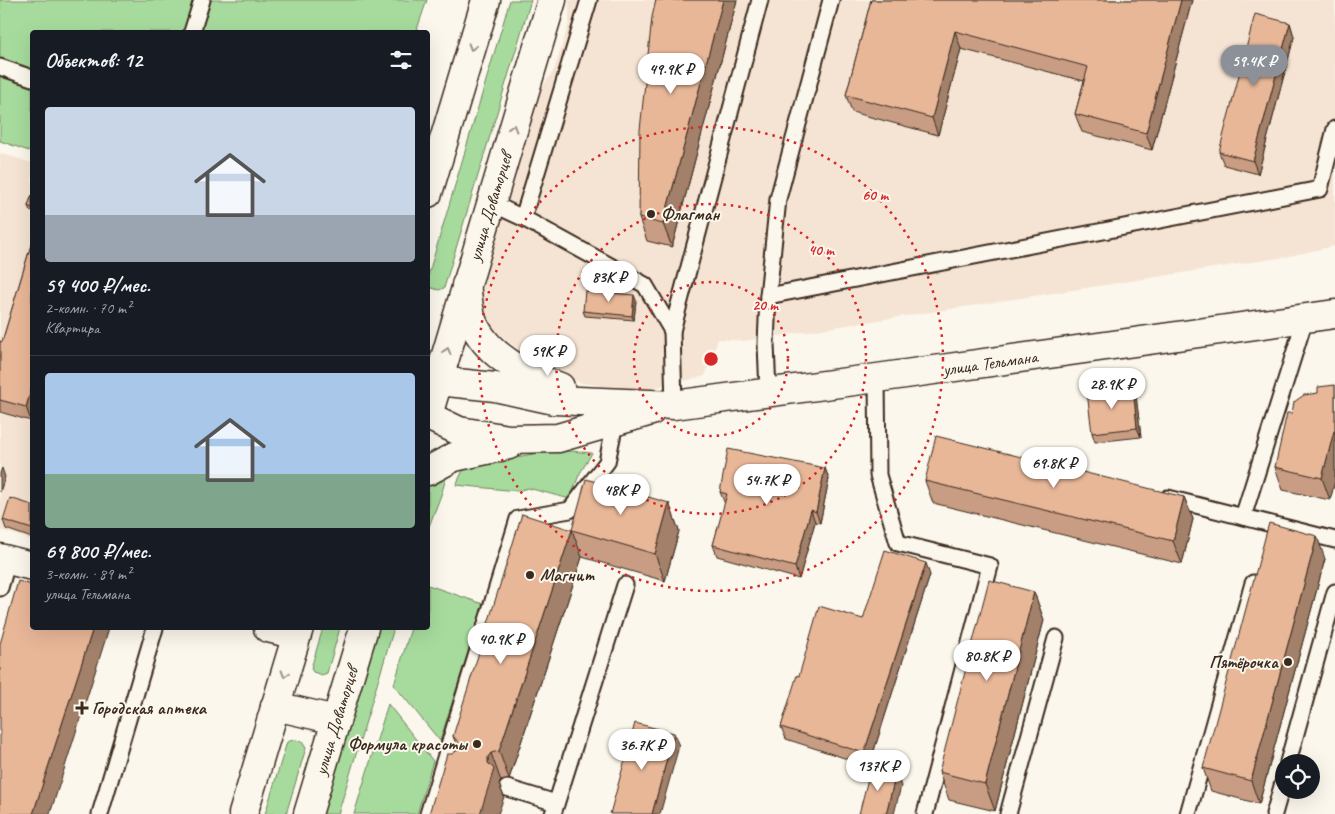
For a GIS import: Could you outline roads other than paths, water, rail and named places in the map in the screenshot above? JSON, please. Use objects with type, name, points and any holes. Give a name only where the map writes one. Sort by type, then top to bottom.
[{"type":"street","points":[[430,186],[486,0]]},
{"type":"street","name":"улица Доваторцев","points":[[430,402],[433,382],[466,284],[552,0]]},
{"type":"street","name":"улица Тельмана","points":[[466,284],[472,319],[485,341],[507,361],[536,379],[609,412]]},
{"type":"street","name":"улица Тельмана","points":[[433,382],[495,387],[609,412],[877,378],[1335,314]]},
{"type":"street","name":"улица Тельмана","points":[[430,470],[454,457],[494,448],[558,438],[609,412]]},
{"type":"street","name":"улица Тельмана","points":[[430,416],[459,431],[509,439],[558,438]]},
{"type":"street","name":"улица Доваторцев","points":[[308,814],[363,630]]},
{"type":"street","points":[[243,814],[297,631]]},
{"type":"street","points":[[276,706],[336,720]]},
{"type":"lane","points":[[193,30],[202,0]]},
{"type":"lane","points":[[523,218],[589,0]]},
{"type":"lane","points":[[674,404],[672,331],[760,0]]},
{"type":"lane","points":[[768,392],[766,344],[768,296],[778,199],[831,0]]},
{"type":"lane","points":[[0,67],[30,77]]},
{"type":"lane","points":[[768,296],[1320,189],[1335,129]]},
{"type":"lane","points":[[491,203],[523,218],[645,284],[672,331]]},
{"type":"lane","points":[[1243,517],[1304,319]]},
{"type":"lane","points":[[877,378],[878,476],[898,543],[990,566],[925,814]]},
{"type":"lane","points":[[428,814],[518,519],[570,510],[607,462],[609,412]]},
{"type":"lane","points":[[1157,495],[1335,540]]},
{"type":"lane","points":[[0,588],[13,561]]},
{"type":"lane","points":[[1188,814],[1253,583]]},
{"type":"lane","points":[[507,788],[554,809],[625,585]]},
{"type":"lane","points":[[1290,754],[1335,592]]},
{"type":"lane","points":[[100,814],[154,630]]},
{"type":"lane","points":[[1008,814],[1056,638]]},
{"type":"lane","points":[[441,767],[460,773]]},
{"type":"lane","points":[[1274,814],[1278,799]]},
{"type":"place","name":"Флагман","points":[[651,214]]},
{"type":"place","name":"Магнит","points":[[530,575]]},
{"type":"place","name":"Пятёрочка","points":[[1288,662]]},
{"type":"place","name":"Городская аптека","points":[[82,708]]},
{"type":"place","name":"Формула красоты","points":[[477,744]]}]
